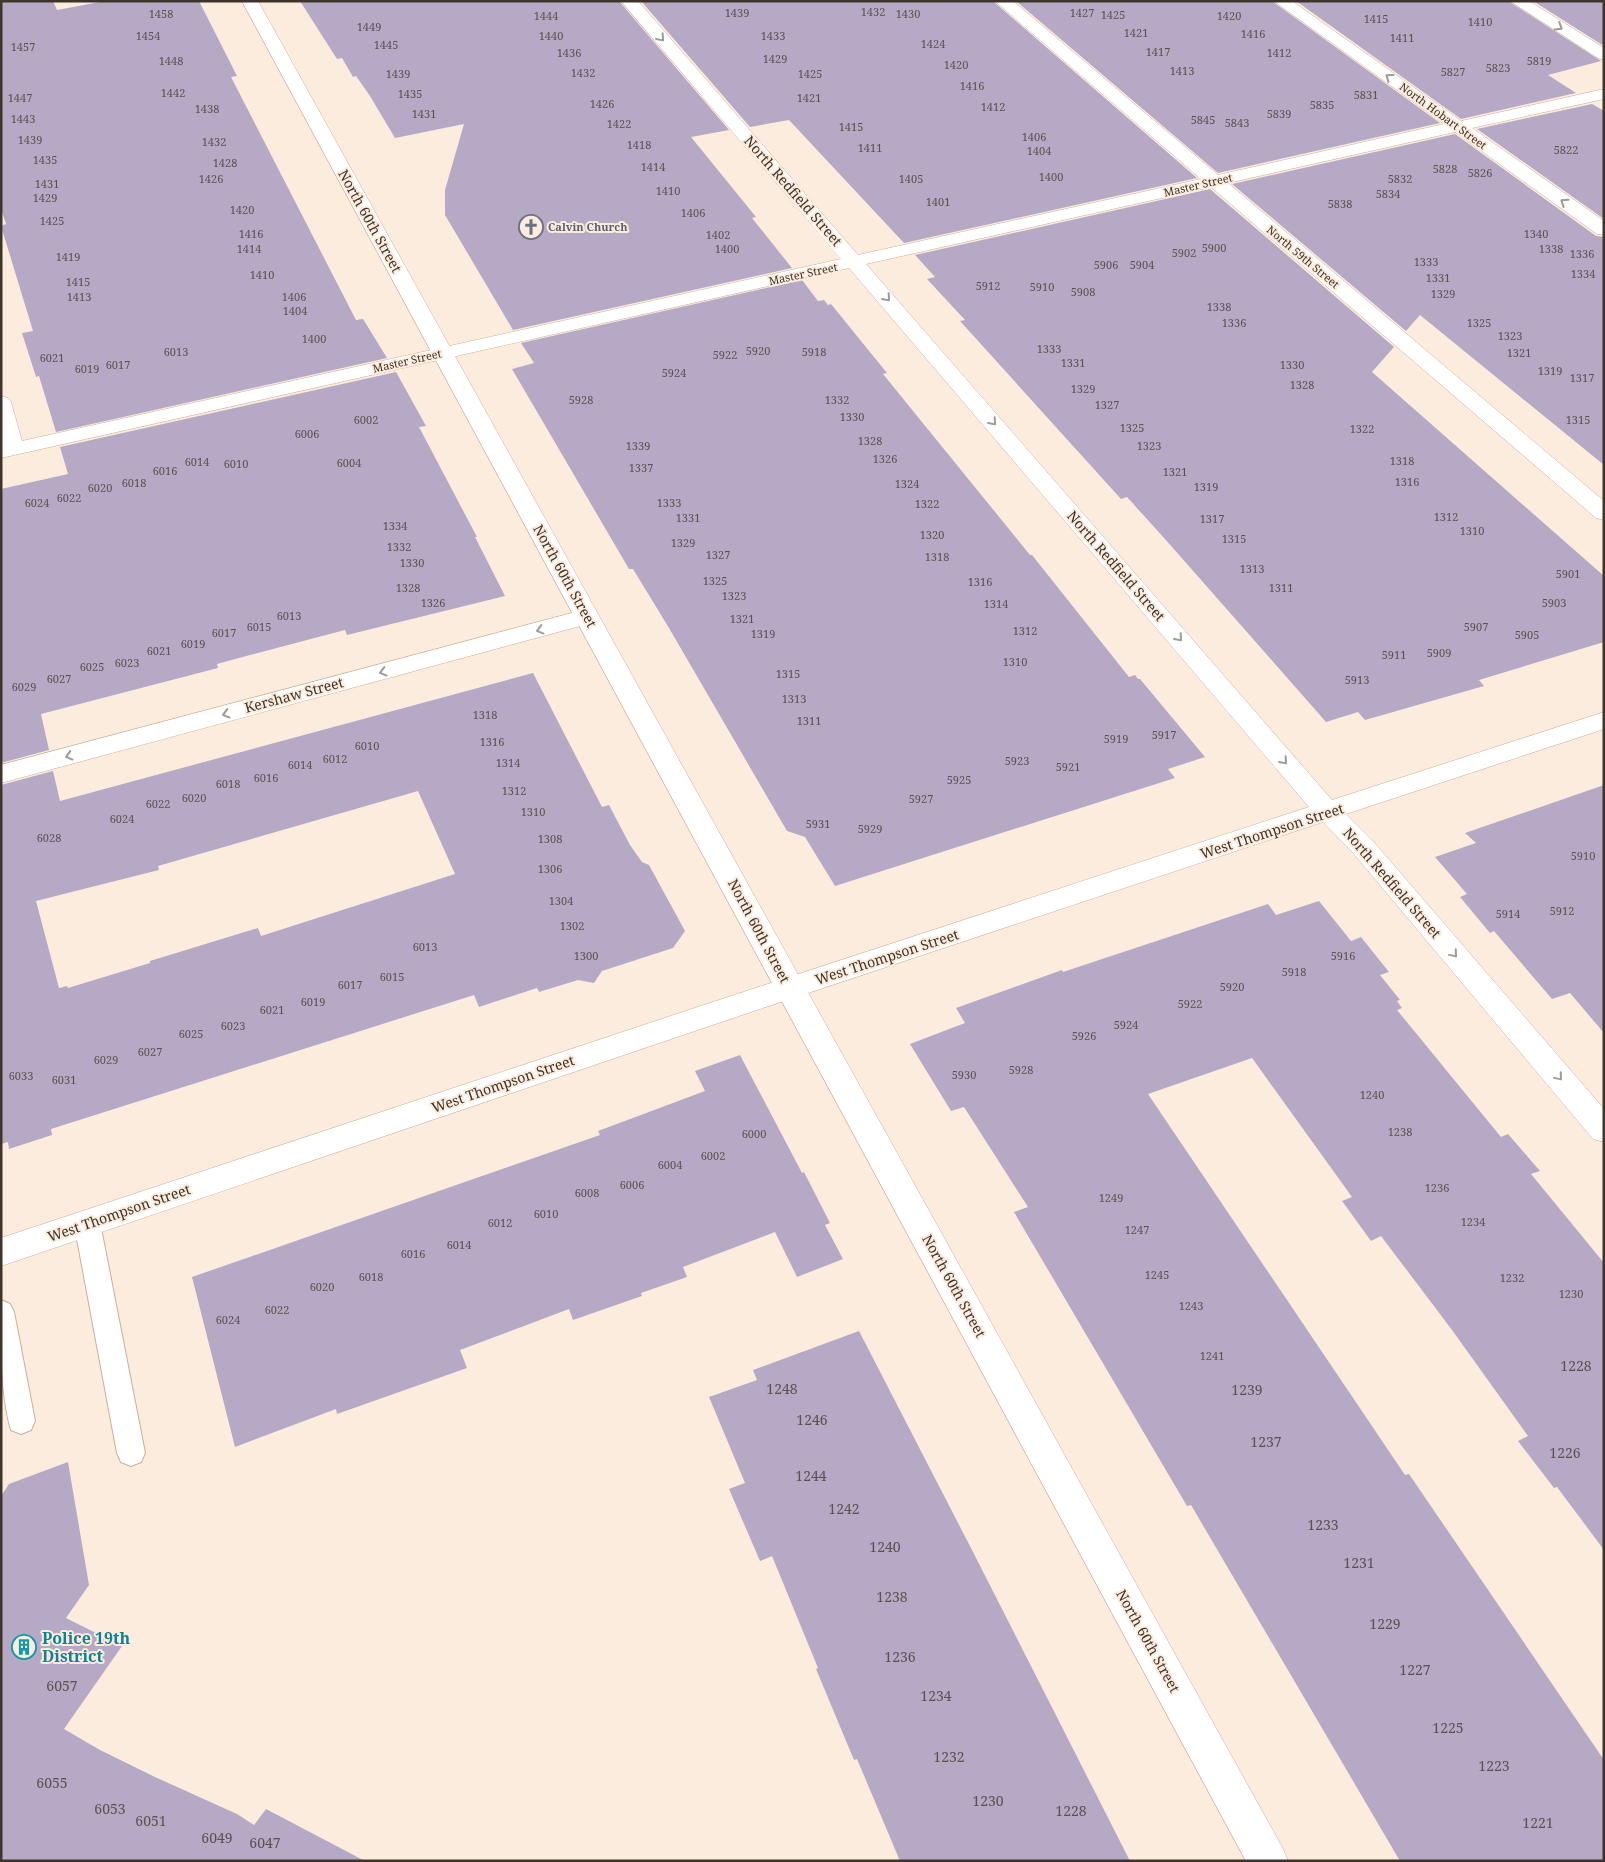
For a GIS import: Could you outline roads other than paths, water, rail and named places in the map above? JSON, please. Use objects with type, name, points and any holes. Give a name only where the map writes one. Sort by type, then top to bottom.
[{"type":"street","name":"North 60th Street","points":[[250,1],[1268,1861]]},
{"type":"street","name":"North Redfield Street","points":[[629,1],[1328,812],[1363,847],[1604,1130]]},
{"type":"street","name":"North 59th Street","points":[[1004,1],[1604,513]]},
{"type":"street","name":"North Hobart Street","points":[[1282,1],[1604,230]]},
{"type":"street","points":[[1518,1],[1604,55]]},
{"type":"street","name":"Master Street","points":[[7,450],[1604,94]]},
{"type":"street","points":[[1,402],[7,450]]},
{"type":"street","name":"Kershaw Street","points":[[1,774],[587,617]]},
{"type":"street","name":"West Thompson Street","points":[[1,1252],[790,988],[1604,720]]},
{"type":"lane","points":[[87,1223],[131,1453]]},
{"type":"lane","points":[[1,1312],[21,1421]]},
{"type":"place","name":"Calvin Church","points":[[531,227]]},
{"type":"place","name":"Police 19th District","points":[[24,1647]]}]
